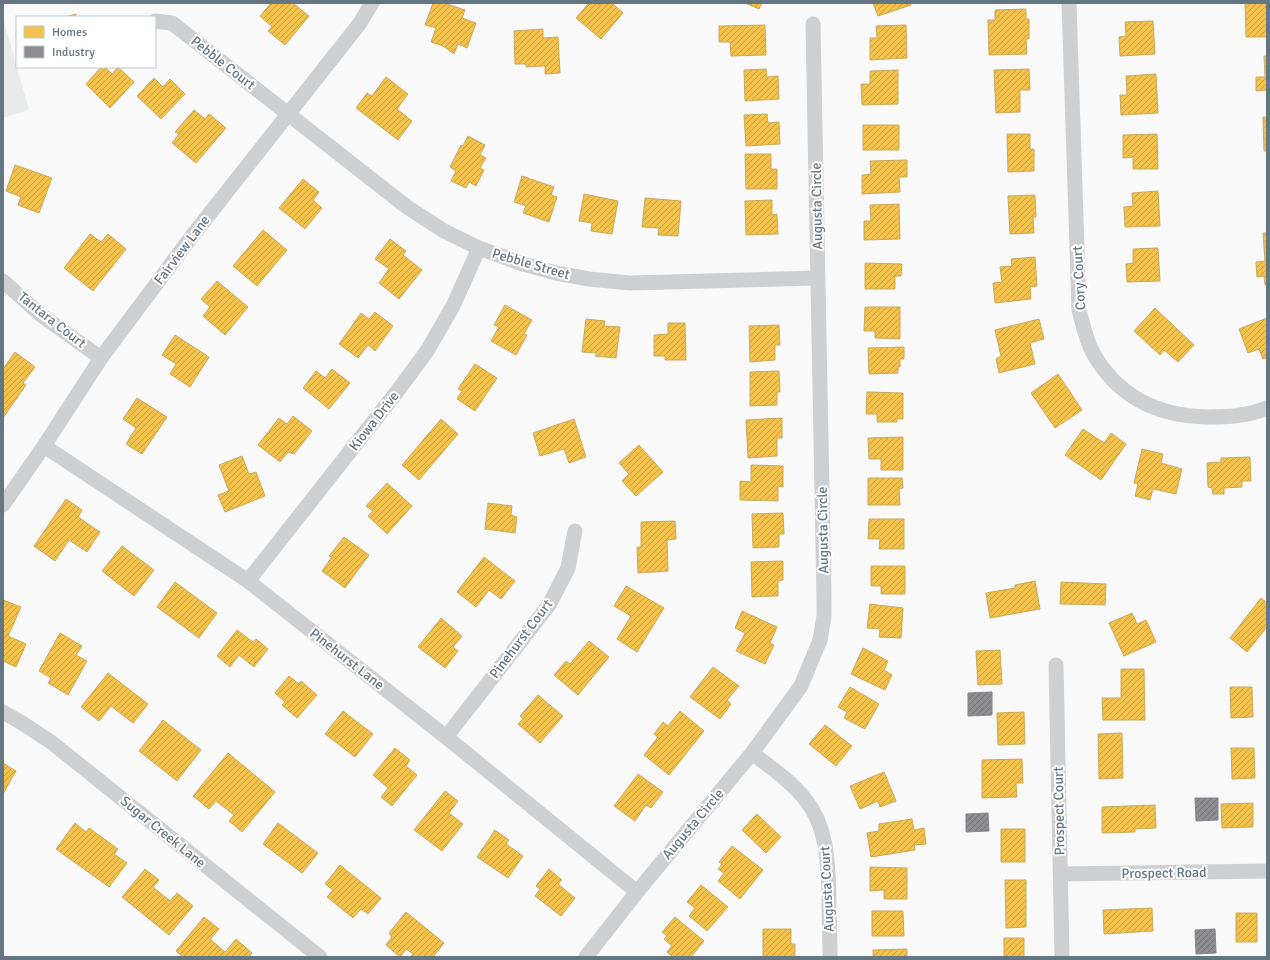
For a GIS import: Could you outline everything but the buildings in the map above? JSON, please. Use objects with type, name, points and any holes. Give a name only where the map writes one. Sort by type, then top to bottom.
[{"type":"street","name":"Fairview Lane","points":[[3,505],[44,446],[101,358],[192,236],[360,23],[372,3]]},
{"type":"street","name":"Cory Court","points":[[1069,3],[1079,310],[1084,330],[1093,353],[1107,373],[1121,388],[1141,402],[1164,412],[1187,416],[1217,417],[1236,416],[1257,412],[1267,408]]},
{"type":"street","name":"Pebble Court","points":[[156,21],[172,24],[288,114]]},
{"type":"street","name":"Augusta Circle","points":[[586,957],[637,892],[752,753],[801,686],[820,640],[824,616],[824,595],[813,24]]},
{"type":"street","name":"Pebble Street","points":[[288,114],[408,207],[444,231],[479,248],[520,263],[556,273],[596,280],[630,283],[818,278]]},
{"type":"street","name":"Kiowa Drive","points":[[248,581],[396,393],[427,351],[453,306],[479,248]]},
{"type":"street","name":"Tantara Court","points":[[3,281],[40,316],[101,358]]},
{"type":"street","name":"Pinehurst Lane","points":[[44,446],[248,581],[446,737],[637,892]]},
{"type":"street","name":"Pinehurst Court","points":[[446,737],[549,605],[568,568],[575,530]]},
{"type":"street","name":"Prospect Court","points":[[1056,666],[1062,957]]},
{"type":"street","name":"Sugar Creek Lane","points":[[3,712],[51,742],[320,957]]},
{"type":"street","name":"Augusta Court","points":[[752,753],[795,788],[806,800],[818,819],[825,843],[828,876],[830,957]]},
{"type":"street","name":"Prospect Road","points":[[1060,874],[1267,871]]},
{"type":"shaded area","points":[[3,18],[29,110],[3,118]]}]
